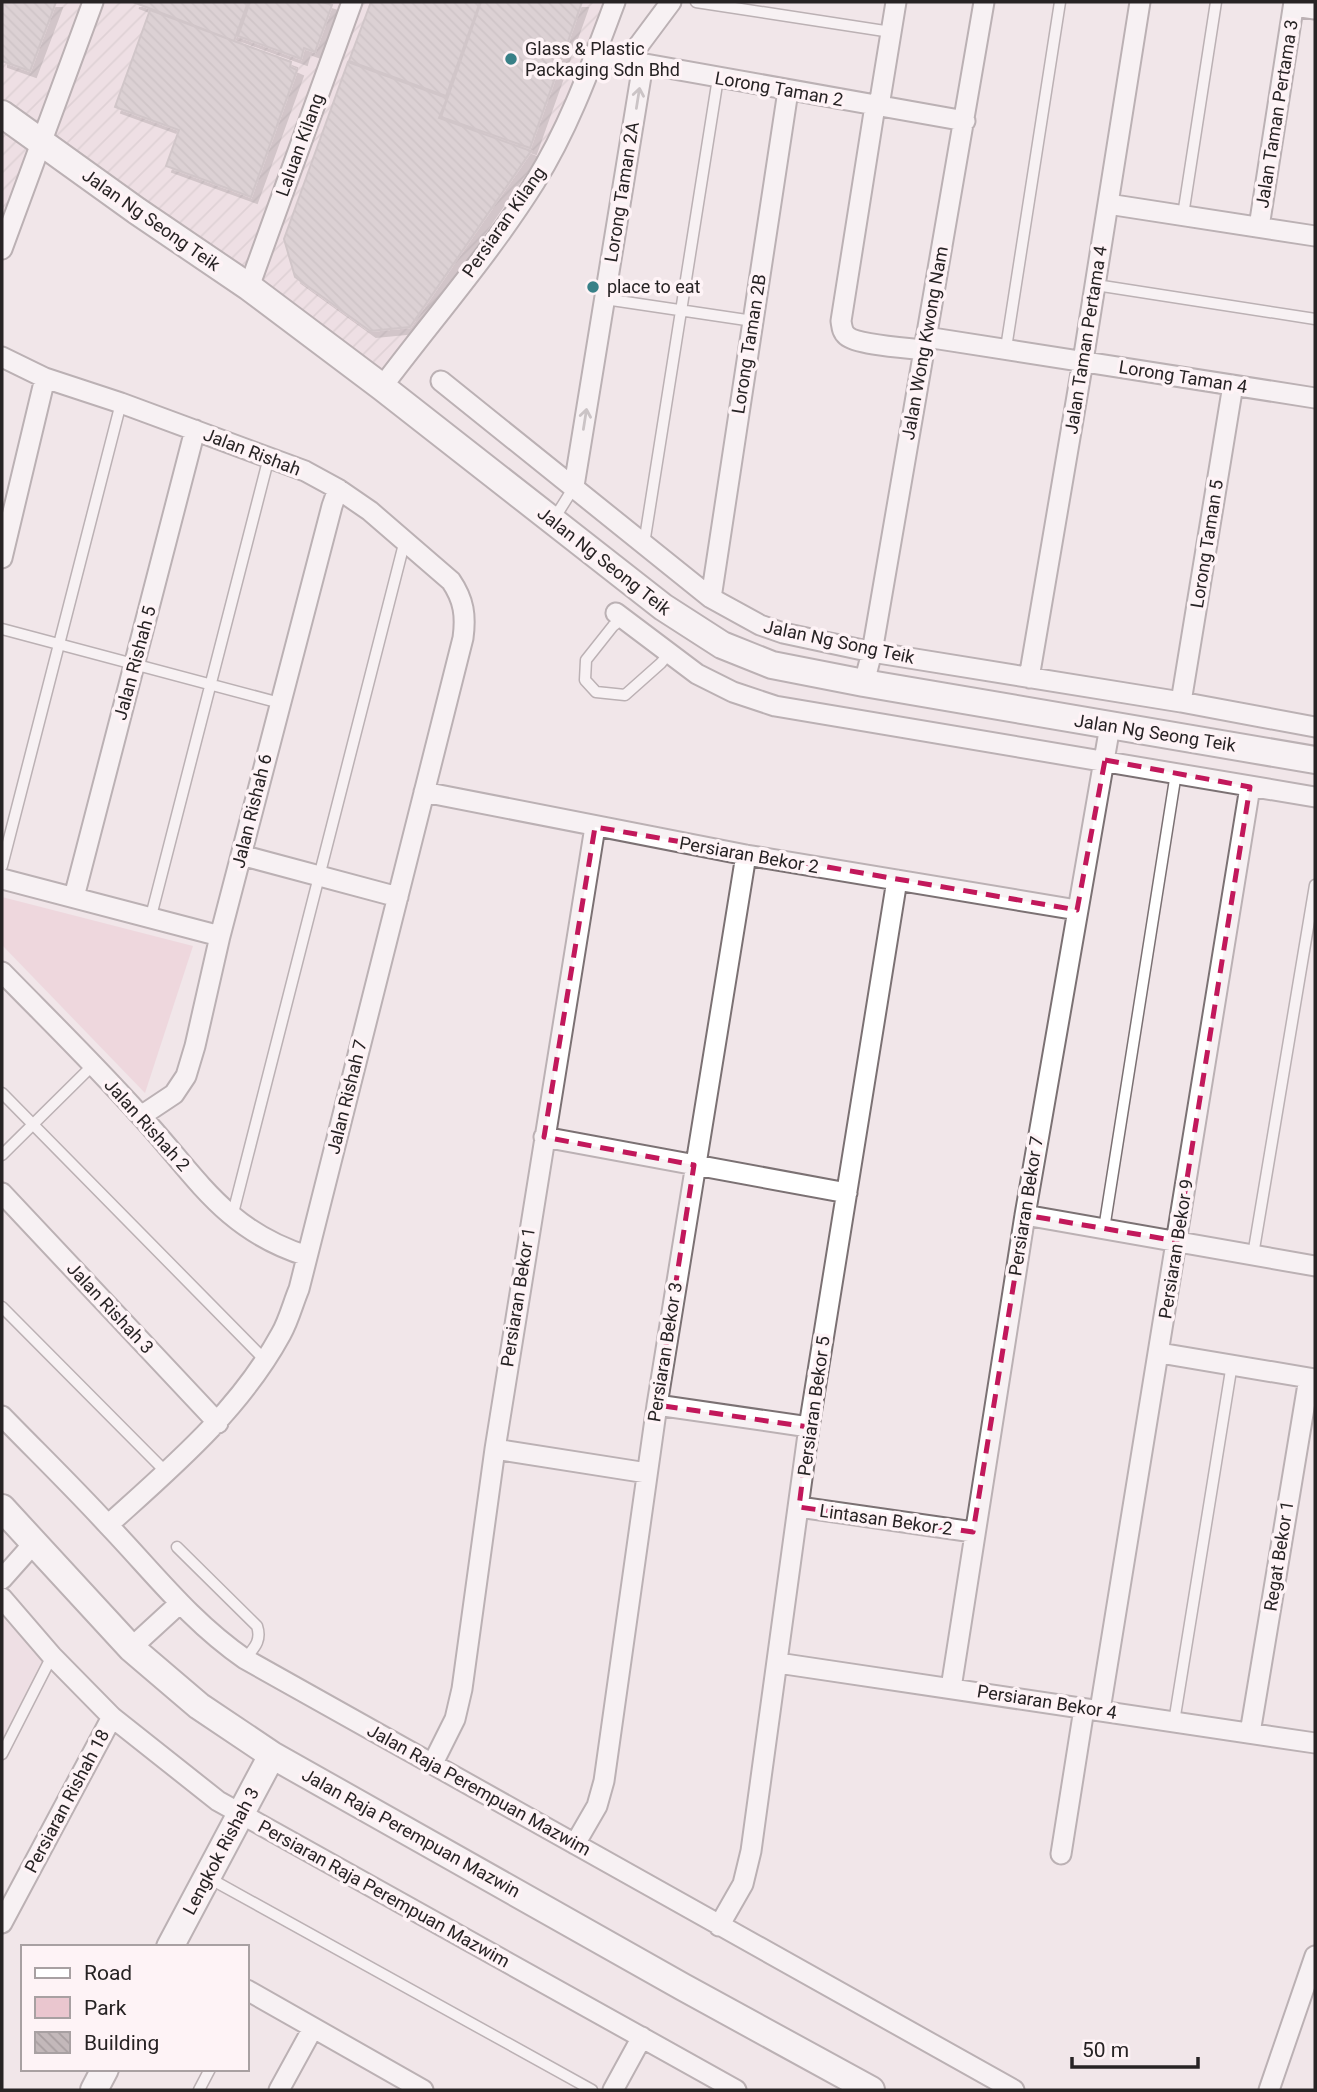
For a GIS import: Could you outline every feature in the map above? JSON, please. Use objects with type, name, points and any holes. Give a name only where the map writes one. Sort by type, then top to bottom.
[{"type":"main road","name":"Jalan Ng Seong Teik","points":[[2,114],[248,287],[382,387],[663,607],[722,645],[772,665],[864,683],[1315,760]]},
{"type":"main road","name":"Jalan Raja Perempuan Mazwin","points":[[2,1508],[131,1648],[199,1706],[272,1755],[871,2090]]},
{"type":"main road","name":"Lengkok Rishah 3","points":[[171,1945],[272,1755]]},
{"type":"main road","points":[[94,2090],[104,2071]]},
{"type":"street","points":[[2,249],[93,2]]},
{"type":"street","name":"Laluan Kilang","points":[[248,287],[352,2]]},
{"type":"street","name":"Persiaran Kilang","points":[[382,387],[536,181],[579,96],[615,2]]},
{"type":"street","points":[[635,63],[671,2]]},
{"type":"street","points":[[877,106],[895,2]]},
{"type":"street","name":"Jalan Wong Kwong Nam","points":[[864,683],[872,652],[984,2]]},
{"type":"street","name":"Jalan Taman Pertama 4","points":[[1028,678],[1096,285],[1140,2]]},
{"type":"street","points":[[1294,4],[1315,9]]},
{"type":"street","name":"Jalan Taman Pertama 3","points":[[1259,227],[1294,4]]},
{"type":"street","name":"Lorong Taman 2","points":[[594,55],[964,121]]},
{"type":"street","name":"Lorong Taman 2A","points":[[574,486],[605,299],[635,63]]},
{"type":"street","name":"Lorong Taman 2B","points":[[711,598],[788,91]]},
{"type":"street","name":"Lorong Taman 4","points":[[877,106],[841,321],[845,335],[858,341],[1006,348],[1315,398]]},
{"type":"street","points":[[1108,204],[1315,236]]},
{"type":"street","name":"Jalan Rishah","points":[[2,357],[45,377],[121,402],[305,471],[338,489],[405,540],[451,582],[464,606]]},
{"type":"street","points":[[2,558],[45,377]]},
{"type":"street","name":"Jalan Ng Song Teik","points":[[441,381],[711,598],[760,625],[783,633],[872,652],[1181,702],[1315,727]]},
{"type":"street","name":"Lorong Taman 5","points":[[1181,702],[1233,385]]},
{"type":"street","name":"Jalan Rishah 5","points":[[74,897],[195,430]]},
{"type":"street","name":"Jalan Rishah 6","points":[[141,1116],[174,1094],[186,1076],[280,703],[338,489]]},
{"type":"street","name":"Jalan Rishah 7","points":[[108,1525],[218,1423],[248,1386],[282,1332],[299,1289],[463,638],[466,620],[464,606]]},
{"type":"street","name":"Jalan Ng Seong Teik","points":[[619,616],[697,674],[733,692],[775,706],[1315,797]]},
{"type":"street","name":"Persiaran Bekor 7","points":[[951,1688],[1025,1215],[1110,726]]},
{"type":"street","name":"Persiaran Bekor 9","points":[[1061,1854],[1092,1710],[1160,1353],[1251,787]]},
{"type":"street","name":"Persiaran Bekor 2","points":[[424,792],[746,855],[1077,910]]},
{"type":"street","name":"Persiaran Bekor 1","points":[[433,1763],[455,1719],[462,1689],[495,1449],[595,827]]},
{"type":"street","points":[[241,855],[398,897]]},
{"type":"street","name":"Persiaran Bekor 3","points":[[575,1844],[597,1807],[604,1782],[657,1405],[746,855]]},
{"type":"street","points":[[2,879],[220,936]]},
{"type":"street","name":"Persiaran Bekor 5","points":[[719,1926],[743,1884],[751,1851],[809,1427],[897,880]]},
{"type":"street","name":"Jalan Rishah 2","points":[[2,972],[141,1116],[231,1217],[267,1240],[307,1256]]},
{"type":"street","points":[[544,1137],[847,1192]]},
{"type":"street","name":"Jalan Rishah 3","points":[[2,1193],[218,1423]]},
{"type":"street","points":[[1025,1215],[1315,1266]]},
{"type":"street","points":[[1160,1353],[1312,1379]]},
{"type":"street","name":"Regat Bekor 1","points":[[1250,1733],[1312,1379]]},
{"type":"street","points":[[657,1405],[809,1427]]},
{"type":"street","name":"Jalan Raja Perempuan Mazwim","points":[[2,1416],[108,1525],[179,1604],[215,1639],[245,1660],[1014,2090]]},
{"type":"street","points":[[495,1449],[647,1473]]},
{"type":"street","name":"Lintasan Bekor 2","points":[[799,1507],[974,1532]]},
{"type":"street","points":[[2,1579],[34,1542]]},
{"type":"street","name":"Persiaran Raja Perempuan Mazwim","points":[[2,1598],[52,1656],[112,1717],[195,1784],[240,1814],[736,2090]]},
{"type":"street","points":[[131,1648],[179,1604]]},
{"type":"street","name":"Persiaran Bekor 4","points":[[778,1663],[1315,1743]]},
{"type":"street","name":"Persiaran Rishah 18","points":[[2,1923],[112,1717]]},
{"type":"street","points":[[1276,2088],[1315,1955]]},
{"type":"street","points":[[248,1993],[423,2090]]},
{"type":"street","points":[[279,2090],[313,2028]]},
{"type":"street","points":[[613,2090],[642,2036]]},
{"type":"lane","points":[[696,2],[891,32]]},
{"type":"lane","points":[[1006,348],[1060,2]]},
{"type":"lane","points":[[1183,215],[1216,2]]},
{"type":"lane","points":[[644,545],[718,78]]},
{"type":"lane","points":[[1096,285],[1315,319]]},
{"type":"lane","points":[[605,299],[753,321]]},
{"type":"lane","points":[[2,866],[121,402]]},
{"type":"lane","points":[[150,916],[269,457]]},
{"type":"lane","points":[[553,521],[574,486]]},
{"type":"lane","points":[[231,1217],[405,540]]},
{"type":"lane","points":[[619,616],[586,660],[585,680],[596,692],[625,695],[669,653]]},
{"type":"lane","points":[[2,629],[280,703]]},
{"type":"lane","points":[[1104,1230],[1176,773]]},
{"type":"lane","points":[[1253,1255],[1315,885]]},
{"type":"lane","points":[[2,1155],[93,1065]]},
{"type":"lane","points":[[2,1093],[265,1360]]},
{"type":"lane","points":[[2,1307],[166,1472]]},
{"type":"lane","points":[[1174,1722],[1233,1364]]},
{"type":"lane","points":[[177,1547],[257,1626],[259,1643],[245,1660]]},
{"type":"lane","points":[[2,1754],[52,1656]]},
{"type":"lane","points":[[206,1877],[592,2090]]},
{"type":"lane","points":[[199,2090],[209,2071]]},
{"type":"highlighted area","points":[[1105,760],[1250,787],[1177,1241],[1025,1215],[973,1532],[799,1507],[809,1427],[657,1405],[694,1165],[544,1137],[595,827],[1077,910]]},
{"type":"shaded area","points":[[2,2],[608,2],[554,146],[377,387],[42,149],[2,248]]},
{"type":"shaded area","points":[[2,1617],[48,1665],[2,1752]]},
{"type":"green space","points":[[2,897],[193,946],[145,1093],[2,945]]},
{"type":"building","points":[[2,2],[56,2],[30,71],[2,61]]},
{"type":"building","points":[[133,2],[248,2],[234,41]]},
{"type":"building","points":[[250,2],[322,2],[332,5],[315,52],[304,48],[301,59],[238,36]]},
{"type":"building","points":[[371,2],[480,2],[446,96],[349,61]]},
{"type":"building","name":"Glass & Plastic Packaging Sdn Bhd","points":[[481,2],[582,2],[530,148],[441,117]]},
{"type":"building","points":[[150,10],[291,62],[290,67],[297,70],[251,197],[166,166],[179,130],[115,107]]},
{"type":"building","points":[[348,62],[447,98],[439,118],[531,151],[410,327],[370,331],[295,277],[284,239]]},
{"type":"place","name":"Glass & Plastic Packaging Sdn Bhd","points":[[511,59]]},
{"type":"place","name":"place to eat","points":[[593,287]]}]
